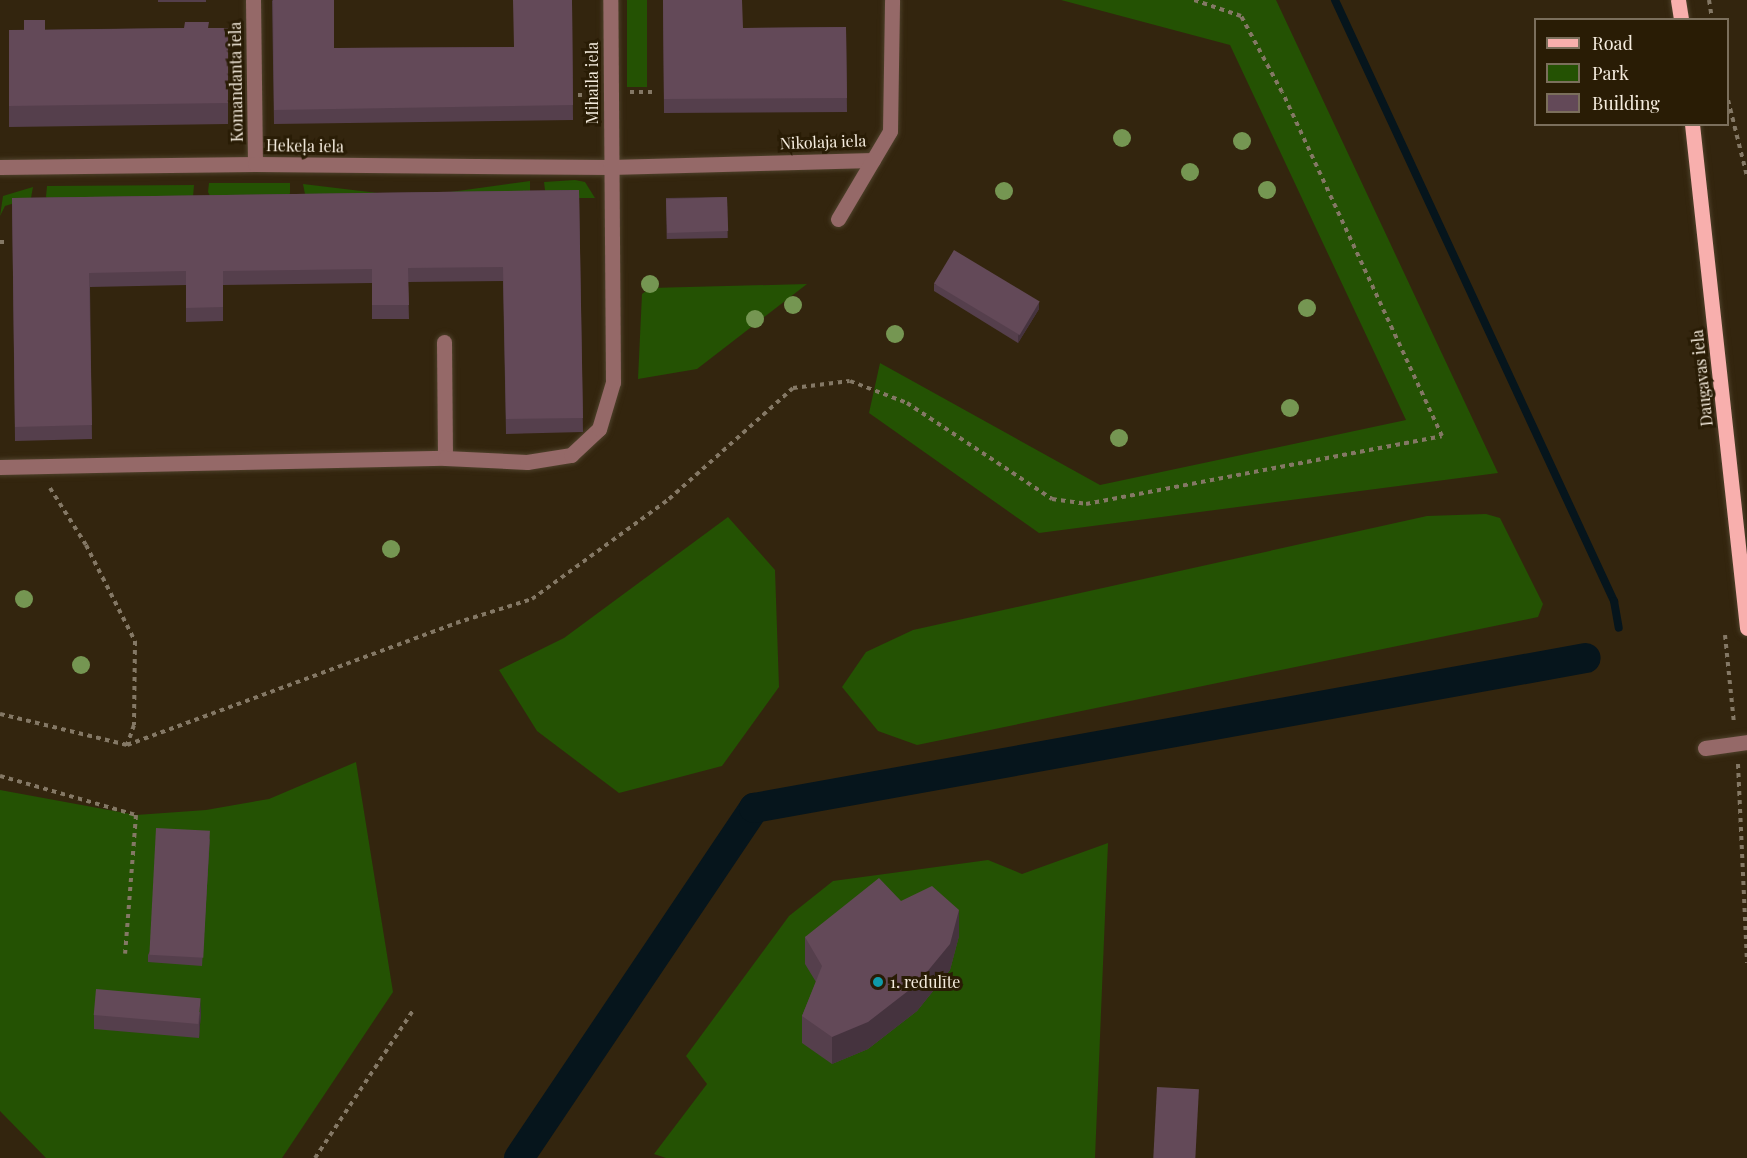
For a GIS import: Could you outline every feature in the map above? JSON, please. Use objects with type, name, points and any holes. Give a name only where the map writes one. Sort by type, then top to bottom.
[{"type":"main road","points":[[1678,0],[1681,18]]},
{"type":"main road","name":"Daugavas iela","points":[[1692,126],[1747,628]]},
{"type":"street","name":"Komandanta iela","points":[[253,0],[255,164]]},
{"type":"street","name":"Mihaila iela","points":[[0,467],[38,469],[445,458],[526,462],[571,455],[599,429],[613,382],[610,0]]},
{"type":"street","name":"Nikolaja iela","points":[[610,167],[873,160],[890,131],[892,0]]},
{"type":"street","points":[[838,219],[873,160]]},
{"type":"street","name":"Hekeļa iela","points":[[0,167],[255,164],[610,167]]},
{"type":"street","points":[[444,342],[445,458]]},
{"type":"street","points":[[1705,748],[1747,742]]},
{"type":"path","points":[[0,714],[127,746],[456,623],[532,599],[669,499],[793,388],[850,381],[907,403],[1052,499],[1086,504],[1442,436],[1281,92],[1241,16],[1194,0]]},
{"type":"path","points":[[1709,0],[1712,18]]},
{"type":"path","points":[[627,93],[654,92]]},
{"type":"path","points":[[578,95],[593,94]]},
{"type":"path","points":[[1729,104],[1747,176]]},
{"type":"path","points":[[0,242],[6,242]]},
{"type":"path","points":[[38,469],[86,546],[135,641],[134,725],[127,746]]},
{"type":"path","points":[[1739,774],[1747,963]]},
{"type":"path","points":[[0,776],[136,815],[125,954]]},
{"type":"path","points":[[315,1158],[414,1009]]},
{"type":"green space","points":[[627,0],[647,0],[647,87],[627,87]]},
{"type":"green space","points":[[1061,0],[1276,0],[1498,473],[1039,533],[869,413],[880,363],[1100,485],[1406,420],[1230,45]]},
{"type":"green space","points":[[575,180],[585,182],[595,198],[546,198],[544,182]]},
{"type":"green space","points":[[530,181],[530,192],[436,194]]},
{"type":"green space","points":[[209,183],[290,183],[290,193],[287,199],[212,200],[208,192]]},
{"type":"green space","points":[[303,184],[386,194],[306,199]]},
{"type":"green space","points":[[194,185],[193,197],[50,201],[46,197],[47,186]]},
{"type":"green space","points":[[33,187],[31,198],[5,206],[0,216],[3,196]]},
{"type":"green space","points":[[807,284],[697,369],[638,379],[642,294],[650,288]]},
{"type":"green space","points":[[1486,514],[1500,518],[1543,604],[1538,617],[917,745],[878,731],[842,687],[866,652],[913,630],[1427,516]]},
{"type":"green space","points":[[728,517],[775,570],[779,687],[722,766],[619,793],[537,731],[499,670],[564,638]]},
{"type":"green space","points":[[356,762],[393,992],[282,1158],[46,1158],[0,1111],[0,790],[136,815],[206,810],[269,799]]},
{"type":"green space","points":[[1108,843],[1095,1158],[666,1158],[654,1154],[707,1084],[686,1056],[789,916],[833,881],[988,860],[1022,874]]},
{"type":"building","points":[[273,0],[334,0],[334,48],[514,47],[513,0],[572,0],[573,105],[274,110]]},
{"type":"building","points":[[663,0],[742,0],[743,28],[846,27],[847,98],[664,99]]},
{"type":"building","points":[[24,20],[45,20],[45,30],[184,28],[185,22],[209,22],[208,28],[228,28],[228,103],[9,106],[9,30],[24,30]]},
{"type":"building","points":[[579,190],[583,418],[506,419],[503,267],[408,268],[409,305],[372,305],[372,269],[223,271],[223,307],[186,308],[186,271],[89,273],[92,425],[15,427],[12,198]]},
{"type":"building","points":[[727,197],[728,231],[667,233],[666,199]]},
{"type":"building","points":[[954,250],[1040,302],[1020,335],[934,283]]},
{"type":"building","points":[[156,828],[210,831],[203,958],[149,955]]},
{"type":"building","name":"1. redulīte","points":[[879,878],[901,901],[932,886],[959,910],[950,944],[917,984],[868,1022],[832,1037],[802,1016],[822,966],[805,937]]},
{"type":"building","points":[[96,989],[201,998],[198,1024],[94,1015]]},
{"type":"building","points":[[1157,1087],[1199,1089],[1195,1158],[1153,1158]]},
{"type":"waterway","points":[[1335,0],[1614,601],[1619,628]]},
{"type":"waterway","points":[[519,1158],[754,808],[1586,658]]},
{"type":"place","name":"1. redulīte","points":[[878,982]]}]
